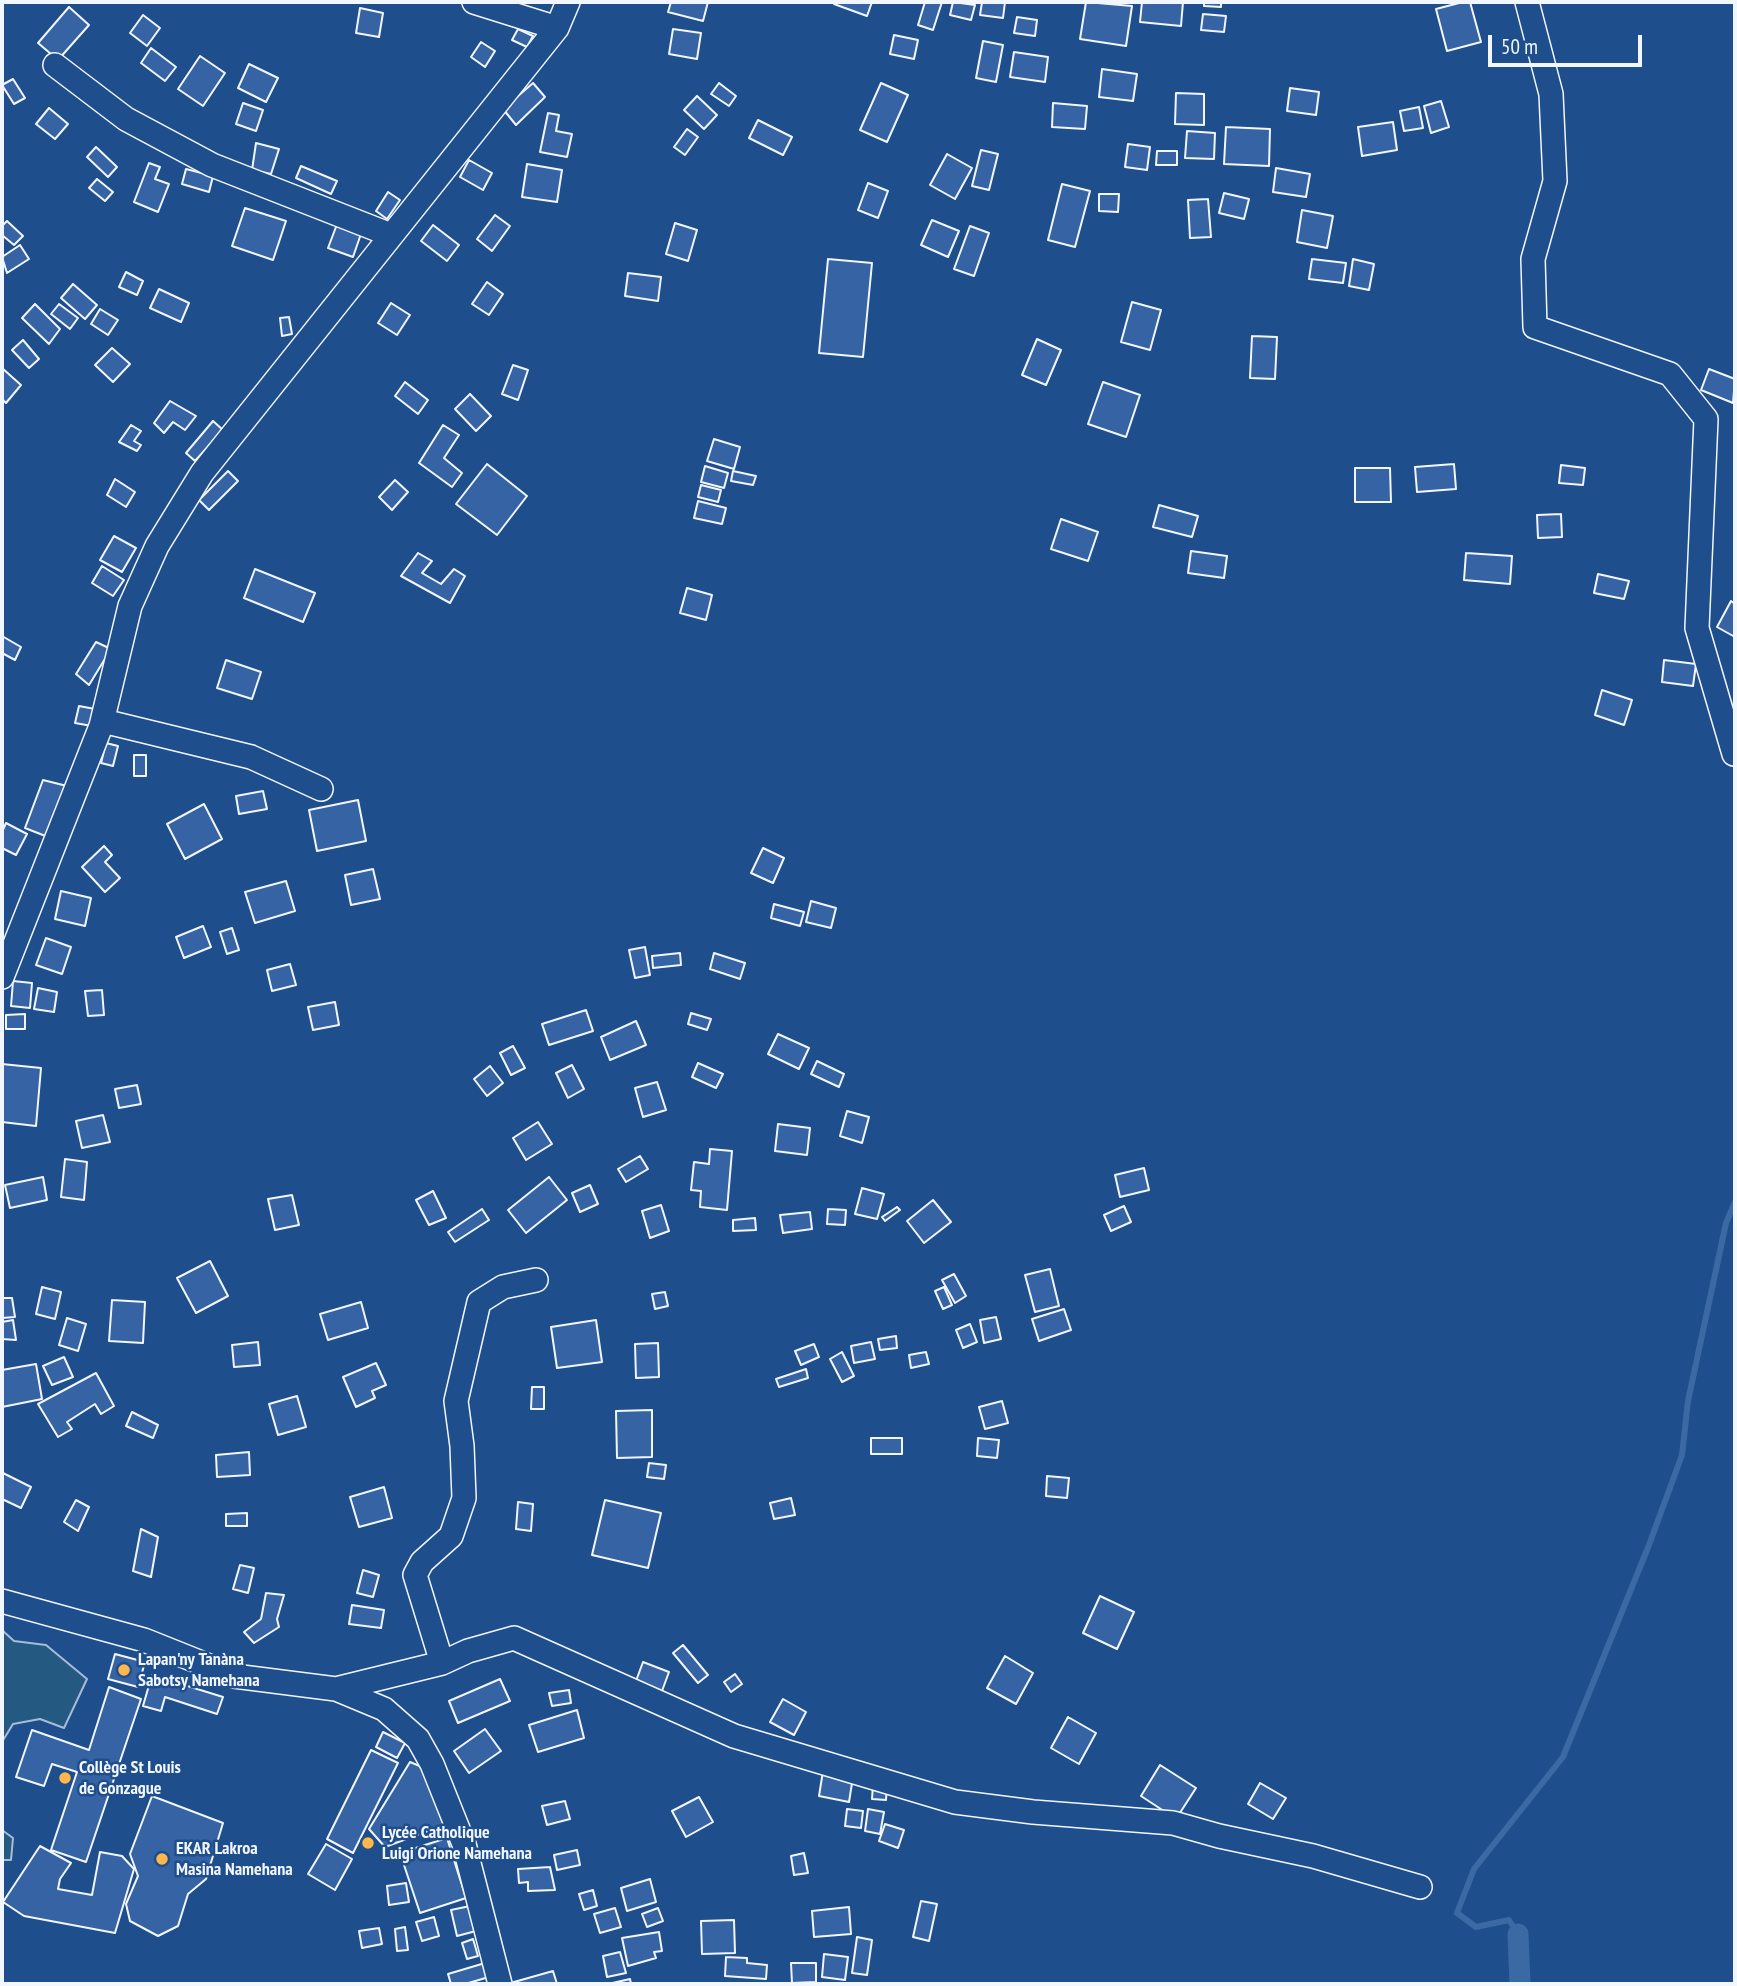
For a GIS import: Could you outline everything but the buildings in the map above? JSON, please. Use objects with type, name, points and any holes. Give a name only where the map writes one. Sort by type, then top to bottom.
[{"type":"street","points":[[474,2],[557,28]]},
{"type":"street","points":[[2,977],[103,721],[130,606],[157,546],[202,473],[557,28],[568,2]]},
{"type":"street","points":[[1527,2],[1551,94],[1555,181],[1533,259],[1535,327],[1670,374],[1706,419],[1697,628],[1734,754]]},
{"type":"street","points":[[55,65],[125,119],[212,165],[391,235]]},
{"type":"street","points":[[103,721],[251,757],[321,789]]},
{"type":"street","points":[[442,1663],[415,1575],[422,1562],[451,1536],[464,1498],[462,1446],[456,1401],[479,1302],[503,1287],[536,1280]]},
{"type":"street","points":[[2,1601],[144,1640],[234,1676],[336,1689],[384,1709],[418,1739],[432,1764],[464,1844],[500,1984]]},
{"type":"street","points":[[336,1689],[442,1663],[468,1651],[514,1638],[734,1736],[955,1802],[1033,1812],[1173,1823],[1313,1856],[1420,1886]]},
{"type":"shaded area","points":[[2,1630],[14,1641],[46,1645],[87,1679],[64,1728],[40,1719],[13,1724],[2,1742]]},
{"type":"shaded area","points":[[2,1830],[13,1838],[11,1860],[2,1860]]},
{"type":"waterway","points":[[1518,1934],[1509,1920],[1476,1927],[1457,1913],[1474,1869],[1563,1757],[1649,1545],[1682,1455],[1688,1401],[1726,1223],[1735,1202]]},
{"type":"waterway","points":[[1518,1934],[1520,1984]]},
{"type":"place","name":"Lapan'ny Tanàna Sabotsy Namehana","points":[[124,1670]]},
{"type":"place","name":"Collège St Louis de Gonzague","points":[[65,1778]]},
{"type":"place","name":"Lycée Catholique Luigi Orione Namehana","points":[[368,1843]]},
{"type":"place","name":"EKAR Lakroa Masina Namehana","points":[[162,1859]]}]
